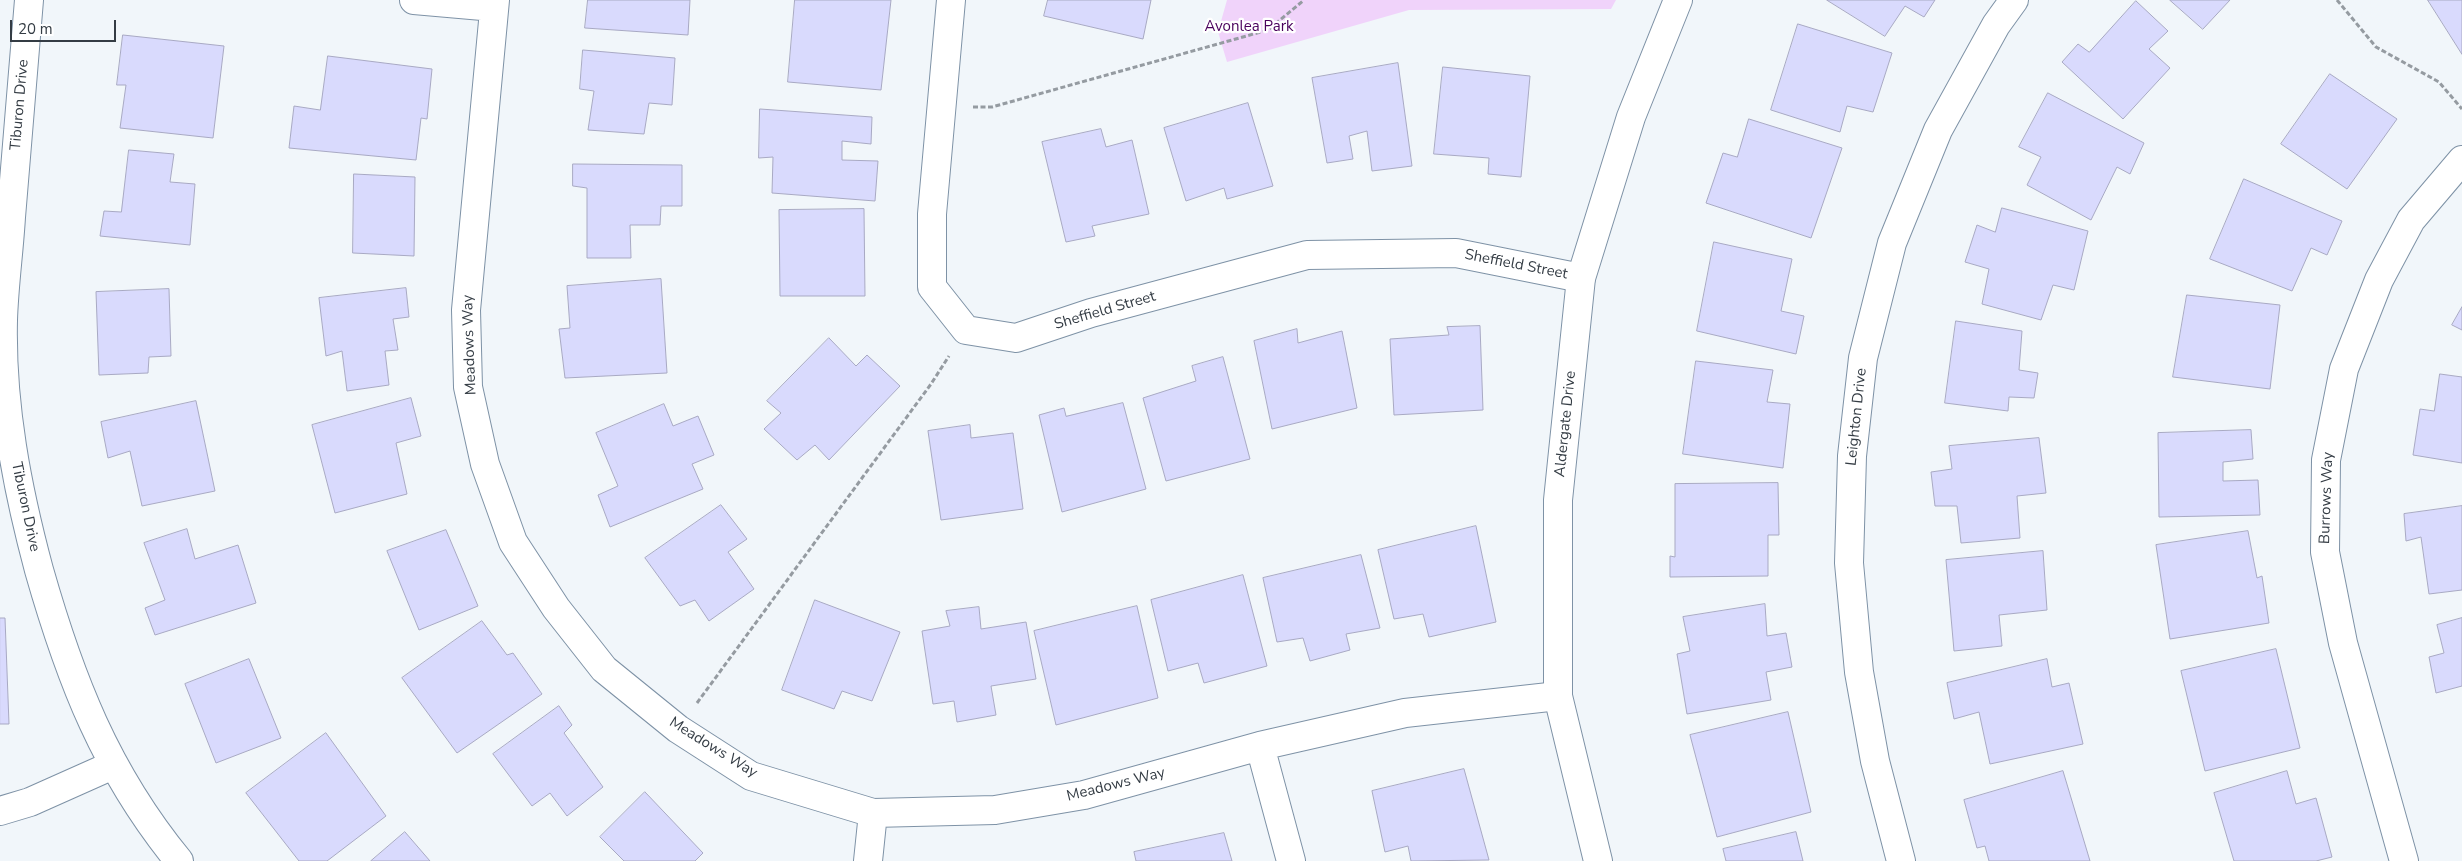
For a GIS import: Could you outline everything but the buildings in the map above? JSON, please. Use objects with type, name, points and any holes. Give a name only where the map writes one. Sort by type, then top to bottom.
[{"type":"street","name":"Tiburon Drive","points":[[28,0],[3,320],[6,413],[23,511],[55,626],[83,704],[113,765],[163,841],[179,861]]},
{"type":"street","points":[[414,0],[494,4]]},
{"type":"street","points":[[952,0],[932,214],[932,287],[966,330]]},
{"type":"street","name":"Aldergate Drive","points":[[1598,861],[1558,696],[1558,500],[1581,278],[1631,117],[1678,0]]},
{"type":"street","name":"Leighton Drive","points":[[1901,861],[1875,762],[1859,672],[1849,562],[1852,456],[1863,358],[1892,243],[1938,130],[1996,26],[2014,0]]},
{"type":"street","name":"Meadows Way","points":[[494,4],[466,310],[468,387],[485,464],[513,542],[556,608],[604,669],[678,729],[751,776],[872,812],[995,810],[1066,798],[1260,746],[1404,713],[1558,696]]},
{"type":"street","name":"Burrows Way","points":[[2404,861],[2343,643],[2325,552],[2326,460],[2344,369],[2379,280],[2411,220],[2462,160]]},
{"type":"street","name":"Sheffield Street","points":[[966,330],[1016,338],[1091,313],[1307,255],[1456,253],[1581,278]]},
{"type":"street","points":[[1260,746],[1291,861]]},
{"type":"street","points":[[0,811],[30,802],[113,765]]},
{"type":"street","points":[[868,861],[872,812]]},
{"type":"path","points":[[941,108],[992,107],[1268,30],[1304,0]]},
{"type":"path","points":[[2337,0],[2376,47],[2439,82],[2462,109]]},
{"type":"path","points":[[678,729],[931,384],[966,330]]},
{"type":"green space","name":"Avonlea Park","points":[[1227,0],[1616,0],[1611,9],[1409,10],[1227,62],[1218,32]]}]
